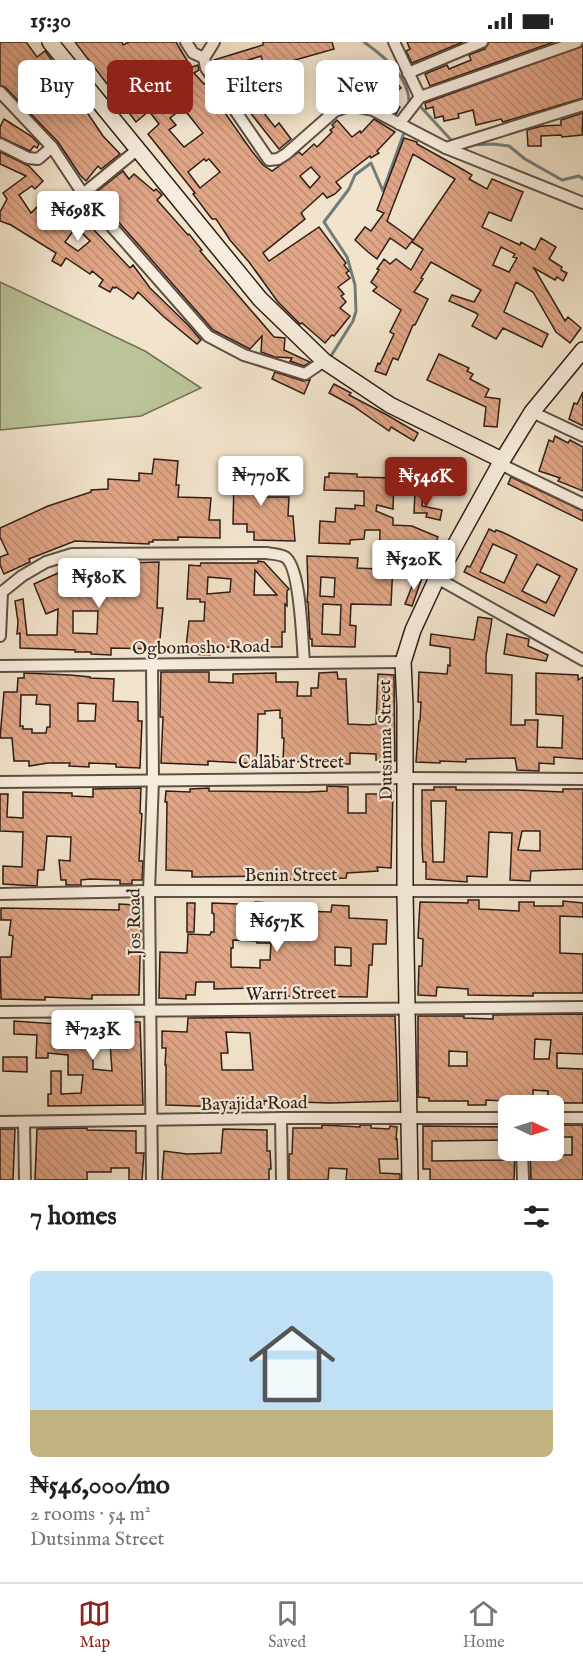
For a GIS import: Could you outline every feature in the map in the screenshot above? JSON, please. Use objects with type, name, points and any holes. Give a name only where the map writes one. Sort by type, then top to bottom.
[{"type":"street","points":[[50,42],[260,299],[324,362],[390,405],[583,504]]},
{"type":"street","points":[[186,42],[193,53],[204,58],[210,76],[269,160],[278,159],[286,154],[335,111],[358,106],[373,110],[412,131],[455,145],[583,203]]},
{"type":"street","points":[[204,58],[214,42]]},
{"type":"street","points":[[394,42],[420,97]]},
{"type":"street","points":[[408,73],[482,42]]},
{"type":"street","points":[[399,124],[420,97],[578,42]]},
{"type":"street","points":[[0,92],[52,147],[83,194],[208,336],[244,355],[304,374],[324,362]]},
{"type":"street","points":[[455,145],[583,105]]},
{"type":"street","points":[[0,144],[28,158],[38,159],[52,147]]},
{"type":"street","points":[[83,194],[138,149]]},
{"type":"street","name":"Dutsinma Street","points":[[410,1180],[403,662],[413,630],[437,578],[501,462],[532,412],[583,350]]},
{"type":"street","points":[[532,412],[583,436]]},
{"type":"street","points":[[0,636],[2,592],[46,561],[72,554],[101,552],[266,553],[285,557],[296,579],[304,662]]},
{"type":"street","points":[[437,578],[583,660]]},
{"type":"street","name":"Ogbomosho Road","points":[[0,666],[403,662]]},
{"type":"street","name":"Jos Road","points":[[152,665],[153,780],[149,891],[152,1180]]},
{"type":"street","name":"Calabar Street","points":[[0,782],[405,778],[583,779]]},
{"type":"street","name":"Benin Street","points":[[0,894],[149,891],[583,891]]},
{"type":"street","name":"Warri Street","points":[[0,1012],[583,1007]]},
{"type":"street","points":[[281,1118],[282,1180]]},
{"type":"street","name":"Bayajida Road","points":[[0,1122],[281,1118],[498,1118]]},
{"type":"street","points":[[564,1118],[583,1118]]},
{"type":"street","points":[[24,1123],[25,1180]]},
{"type":"street","points":[[522,1161],[523,1180]]},
{"type":"green space","points":[[0,282],[145,351],[201,388],[141,416],[0,430]]},
{"type":"building","points":[[0,42],[26,42],[37,57],[45,51],[52,60],[18,60],[18,100],[0,85]]},
{"type":"building","points":[[75,42],[122,42],[123,45],[129,42],[176,42],[187,60],[107,60],[107,84],[95,68],[95,60],[89,60]]},
{"type":"building","points":[[263,42],[332,42],[334,49],[295,60],[262,60],[261,56],[248,60],[214,60],[263,45]]},
{"type":"building","points":[[407,42],[463,42],[412,63],[406,51],[410,49]]},
{"type":"building","points":[[489,42],[554,42],[430,86],[425,74],[447,65],[449,69],[471,60],[469,55],[485,49]]},
{"type":"building","points":[[583,46],[583,98],[503,122],[501,119],[476,125],[473,110],[458,114],[459,118],[444,121],[443,116],[435,118],[433,107],[426,109],[425,103]]},
{"type":"building","points":[[198,65],[199,70],[194,73],[205,83],[205,114],[226,114],[263,165],[272,171],[299,152],[302,155],[314,144],[317,147],[332,132],[330,130],[334,127],[332,125],[337,120],[352,137],[360,131],[361,133],[374,119],[395,132],[377,151],[379,153],[371,158],[370,156],[336,182],[341,188],[335,194],[327,198],[323,193],[301,213],[305,219],[263,253],[269,261],[319,227],[346,263],[344,265],[349,271],[346,273],[350,278],[338,287],[344,294],[341,296],[346,302],[340,308],[350,316],[334,336],[332,335],[325,343],[302,323],[300,324],[278,302],[148,134],[159,124],[151,114],[175,114],[170,118],[176,125],[169,130],[184,147],[203,133],[188,114],[193,114],[193,67]],"holes":[[[204,159],[206,161],[209,159],[220,172],[200,188],[188,172]],[[311,167],[320,177],[310,188],[300,176]]]},
{"type":"building","points":[[583,113],[582,135],[541,136],[541,146],[528,146],[527,130],[561,125],[561,120]]},
{"type":"building","points":[[31,114],[88,114],[103,136],[120,154],[101,169],[98,166],[86,181],[58,142]]},
{"type":"building","points":[[130,114],[145,114],[136,122]]},
{"type":"building","points":[[251,114],[265,114],[275,127],[279,123],[291,139],[279,149]]},
{"type":"building","points":[[4,119],[31,136],[39,144],[37,148],[34,146],[30,151],[0,137],[0,127]]},
{"type":"building","points":[[404,138],[417,142],[472,175],[469,179],[487,189],[492,179],[523,192],[511,221],[489,212],[482,227],[535,250],[541,238],[556,247],[549,259],[567,273],[563,281],[557,277],[555,280],[534,268],[565,321],[568,317],[581,328],[570,343],[556,332],[533,292],[516,282],[504,312],[548,334],[542,347],[503,328],[496,339],[472,326],[478,315],[476,313],[449,301],[452,295],[474,302],[481,290],[431,262],[414,292],[428,299],[413,325],[398,360],[393,358],[386,375],[375,371],[394,334],[390,332],[401,310],[373,291],[377,287],[371,282],[384,259],[390,264],[396,259],[411,270],[423,249],[412,242],[455,179],[413,154],[387,221],[413,240],[406,249],[390,238],[377,259],[355,240],[365,227],[371,231],[384,213],[377,210]],"holes":[[[501,247],[515,254],[513,257],[517,258],[509,272],[493,265]]]},
{"type":"building","points":[[0,152],[29,166],[43,181],[35,189],[32,186],[19,195],[31,213],[41,203],[49,210],[58,200],[64,206],[58,212],[62,216],[80,202],[94,218],[89,222],[95,228],[94,230],[130,268],[133,265],[150,288],[201,340],[197,344],[138,292],[133,299],[116,287],[113,287],[110,292],[99,286],[103,280],[92,271],[90,274],[66,258],[61,266],[52,261],[56,253],[11,225],[0,221],[0,212],[7,199],[3,193],[26,176],[0,164]],"holes":[[[76,227],[90,241],[78,251],[65,242]]]},
{"type":"building","points":[[123,171],[129,179],[134,174],[162,195],[157,200],[189,234],[202,250],[200,251],[274,337],[285,338],[284,350],[310,362],[304,366],[290,361],[292,358],[275,357],[261,352],[262,336],[250,349],[213,330],[94,194]]},
{"type":"building","points":[[439,354],[469,368],[467,371],[473,374],[470,379],[489,389],[485,397],[500,399],[497,427],[484,426],[486,407],[427,380]]},
{"type":"building","points":[[275,372],[303,381],[310,380],[304,394],[272,379]]},
{"type":"building","points":[[334,384],[351,393],[349,395],[418,433],[414,441],[391,427],[389,431],[353,406],[329,393]]},
{"type":"building","points":[[583,392],[583,426],[569,419],[574,403],[577,404]]},
{"type":"building","points":[[555,436],[583,447],[583,491],[558,481],[560,478],[539,471],[549,440],[553,442]]},
{"type":"building","points":[[154,459],[178,461],[176,485],[179,485],[178,497],[211,498],[209,520],[220,520],[220,538],[178,537],[178,540],[153,540],[149,544],[75,541],[29,559],[30,562],[4,574],[0,565],[0,557],[8,554],[0,537],[0,528],[48,506],[91,492],[91,490],[108,489],[108,479],[139,481],[139,473],[152,474]]},
{"type":"building","points":[[241,459],[261,459],[262,497],[289,497],[288,516],[293,516],[295,541],[254,540],[254,532],[247,532],[247,524],[233,524],[234,478],[241,478]]},
{"type":"building","points":[[329,473],[357,474],[357,477],[394,478],[393,509],[377,505],[376,511],[393,518],[393,525],[412,526],[438,537],[422,576],[413,573],[416,566],[393,564],[391,605],[351,604],[350,625],[356,626],[355,647],[312,646],[312,639],[310,639],[307,556],[358,558],[357,568],[378,569],[379,567],[380,530],[365,530],[364,539],[350,540],[350,544],[319,543],[320,521],[335,522],[336,508],[355,509],[355,505],[364,506],[364,491],[324,490],[325,477],[329,477]],"holes":[[[321,577],[335,578],[334,597],[320,596]],[[323,604],[341,605],[340,635],[322,634]]]},
{"type":"building","points":[[511,477],[583,511],[583,521],[508,484]]},
{"type":"building","points":[[415,492],[423,492],[422,506],[442,510],[440,520],[426,517],[427,513],[414,513]]},
{"type":"building","points":[[489,529],[502,532],[577,569],[554,616],[464,572],[467,566],[470,567]],"holes":[[[493,544],[517,555],[504,583],[480,572]],[[537,564],[560,576],[546,603],[522,591]]]},
{"type":"building","points":[[258,561],[264,562],[289,589],[287,606],[285,604],[285,632],[282,632],[282,647],[210,647],[210,655],[192,654],[192,647],[186,647],[189,621],[204,621],[205,602],[200,602],[200,599],[187,599],[189,565],[258,563]],"holes":[[[255,570],[277,595],[254,595]],[[208,577],[231,579],[230,592],[207,594]]]},
{"type":"building","points":[[159,562],[157,608],[163,608],[159,649],[111,648],[111,655],[75,652],[75,650],[20,648],[15,601],[23,599],[27,635],[57,635],[58,609],[46,614],[34,584],[69,568],[95,567],[92,564]],"holes":[[[98,570],[106,576],[106,591],[86,592],[86,577]],[[73,611],[98,611],[97,634],[73,633]]]},
{"type":"building","points":[[416,576],[422,578],[412,606],[405,604]]},
{"type":"building","points":[[478,617],[492,619],[486,656],[486,673],[512,675],[511,725],[525,725],[525,720],[538,720],[537,747],[562,748],[563,716],[536,714],[536,673],[578,675],[578,680],[583,677],[583,759],[554,757],[554,764],[539,763],[539,771],[517,770],[515,758],[466,759],[466,762],[416,762],[421,702],[418,702],[419,672],[447,674],[448,665],[450,666],[450,648],[430,645],[431,634],[474,640]]},
{"type":"building","points":[[507,634],[529,639],[528,646],[548,655],[546,661],[504,654]]},
{"type":"building","points":[[161,672],[209,672],[209,682],[233,683],[233,674],[276,673],[276,682],[298,682],[297,696],[311,696],[311,688],[318,688],[319,673],[337,672],[338,679],[346,679],[348,724],[369,725],[376,724],[378,674],[394,675],[395,761],[376,760],[376,754],[350,753],[350,764],[330,764],[330,761],[283,762],[284,738],[282,738],[280,710],[258,714],[257,755],[278,757],[278,765],[208,761],[208,765],[161,763],[163,717],[160,717]]},
{"type":"building","points":[[24,673],[114,679],[113,701],[138,702],[138,721],[142,721],[140,768],[89,763],[89,767],[69,766],[70,763],[29,766],[29,761],[14,761],[12,738],[0,738],[4,692],[17,692],[18,678],[24,678]],"holes":[[[21,695],[37,695],[36,704],[50,705],[50,727],[47,727],[46,733],[32,733],[32,729],[23,729],[23,726],[20,726]],[[78,703],[96,704],[95,721],[78,721]]]},
{"type":"building","points":[[327,786],[348,787],[348,813],[366,813],[366,794],[379,794],[379,789],[393,790],[391,868],[377,867],[378,871],[347,873],[346,878],[305,880],[284,879],[284,876],[192,877],[192,871],[166,870],[166,791],[190,792],[190,789],[209,788],[209,791],[308,792],[327,791]]},
{"type":"building","points":[[434,787],[456,787],[456,790],[563,792],[563,789],[583,789],[583,869],[531,871],[530,881],[510,880],[512,833],[489,832],[487,877],[467,876],[467,882],[426,879],[426,862],[423,862],[422,845],[422,790],[434,790]],"holes":[[[431,801],[446,801],[444,862],[433,862]],[[522,831],[540,831],[540,851],[518,850]]]},
{"type":"building","points":[[141,788],[139,861],[143,861],[142,880],[132,880],[132,884],[120,884],[120,880],[90,879],[81,880],[81,885],[66,885],[66,880],[61,880],[59,860],[70,861],[71,837],[47,836],[44,870],[38,870],[37,886],[3,884],[3,866],[22,867],[23,832],[0,831],[0,794],[8,794],[7,817],[23,818],[23,792],[72,793],[72,796],[93,797],[93,789]]},
{"type":"building","points":[[468,900],[479,900],[479,909],[519,911],[519,902],[534,902],[534,906],[563,906],[563,901],[583,903],[583,917],[560,916],[560,953],[583,954],[583,993],[533,993],[533,996],[468,995],[468,989],[437,987],[436,996],[418,995],[423,939],[418,938],[420,902],[468,903]]},
{"type":"building","points":[[255,902],[299,905],[299,911],[331,912],[332,905],[349,906],[349,918],[387,920],[386,944],[373,944],[367,997],[260,996],[260,988],[214,989],[214,982],[196,982],[195,995],[186,995],[186,999],[159,998],[160,952],[187,953],[188,934],[210,935],[214,932],[212,903],[239,904],[238,908],[254,908]],"holes":[[[233,940],[271,943],[270,960],[260,960],[260,968],[231,967]],[[335,947],[351,948],[351,966],[335,965]]]},
{"type":"building","points":[[187,903],[195,903],[194,932],[187,932]]},
{"type":"building","points":[[119,904],[135,905],[134,923],[141,923],[139,995],[92,995],[92,999],[45,997],[45,1000],[1,999],[0,957],[11,957],[13,936],[9,935],[11,920],[1,920],[1,908],[119,910]]},
{"type":"building","points":[[583,1014],[583,1054],[557,1053],[557,1068],[583,1069],[583,1103],[564,1103],[564,1095],[548,1095],[548,1091],[533,1090],[533,1095],[498,1095],[498,1101],[486,1100],[486,1105],[468,1105],[468,1101],[429,1101],[429,1098],[418,1097],[418,1016],[464,1016],[464,1018],[493,1019],[493,1015]],"holes":[[[535,1039],[551,1040],[549,1059],[534,1059]],[[449,1051],[467,1052],[467,1066],[449,1066]]]},
{"type":"building","points":[[395,1016],[398,1101],[330,1103],[264,1101],[264,1105],[225,1107],[166,1105],[166,1048],[162,1048],[162,1031],[187,1032],[188,1018]],"holes":[[[226,1032],[250,1033],[253,1070],[222,1070],[221,1053],[228,1053]]]},
{"type":"building","points":[[57,1019],[66,1019],[66,1024],[103,1025],[103,1022],[140,1022],[143,1105],[48,1106],[48,1094],[51,1094],[51,1071],[61,1071],[61,1094],[81,1093],[83,1075],[68,1075],[68,1055],[48,1053],[48,1058],[36,1058],[37,1035],[14,1034],[14,1021],[57,1024]],"holes":[[[93,1043],[110,1043],[112,1071],[93,1069]]]},
{"type":"building","points":[[3,1057],[27,1057],[27,1072],[3,1071]]},
{"type":"building","points":[[322,1125],[360,1127],[360,1125],[371,1125],[371,1128],[389,1129],[390,1126],[397,1127],[398,1159],[379,1159],[380,1173],[400,1174],[400,1180],[346,1180],[347,1169],[329,1168],[328,1180],[289,1180],[289,1154],[292,1154],[293,1128],[322,1128]]},
{"type":"building","points":[[564,1125],[583,1125],[583,1180],[531,1180],[530,1161],[564,1161],[564,1155],[572,1155],[572,1137],[564,1137]]},
{"type":"building","points":[[423,1126],[498,1127],[498,1140],[432,1141],[432,1161],[515,1161],[514,1180],[430,1180],[430,1169],[423,1169]]},
{"type":"building","points":[[87,1128],[87,1130],[136,1131],[136,1153],[144,1153],[142,1180],[129,1180],[129,1168],[111,1168],[111,1172],[87,1172],[87,1180],[35,1180],[37,1129]]},
{"type":"building","points":[[0,1129],[15,1129],[13,1180],[0,1180]]},
{"type":"building","points":[[223,1129],[267,1130],[267,1151],[270,1151],[271,1169],[269,1169],[269,1180],[162,1180],[164,1151],[187,1154],[221,1153]]},
{"type":"waterway","points":[[364,42],[388,61],[401,77],[409,96],[409,106]]},
{"type":"waterway","points":[[419,105],[452,141]]},
{"type":"waterway","points":[[331,356],[353,321],[356,311],[355,285],[347,257],[324,222],[349,189],[355,175],[371,163],[383,191],[405,130]]},
{"type":"waterway","points":[[471,145],[509,146],[525,159],[562,180],[579,176],[583,179]]}]
